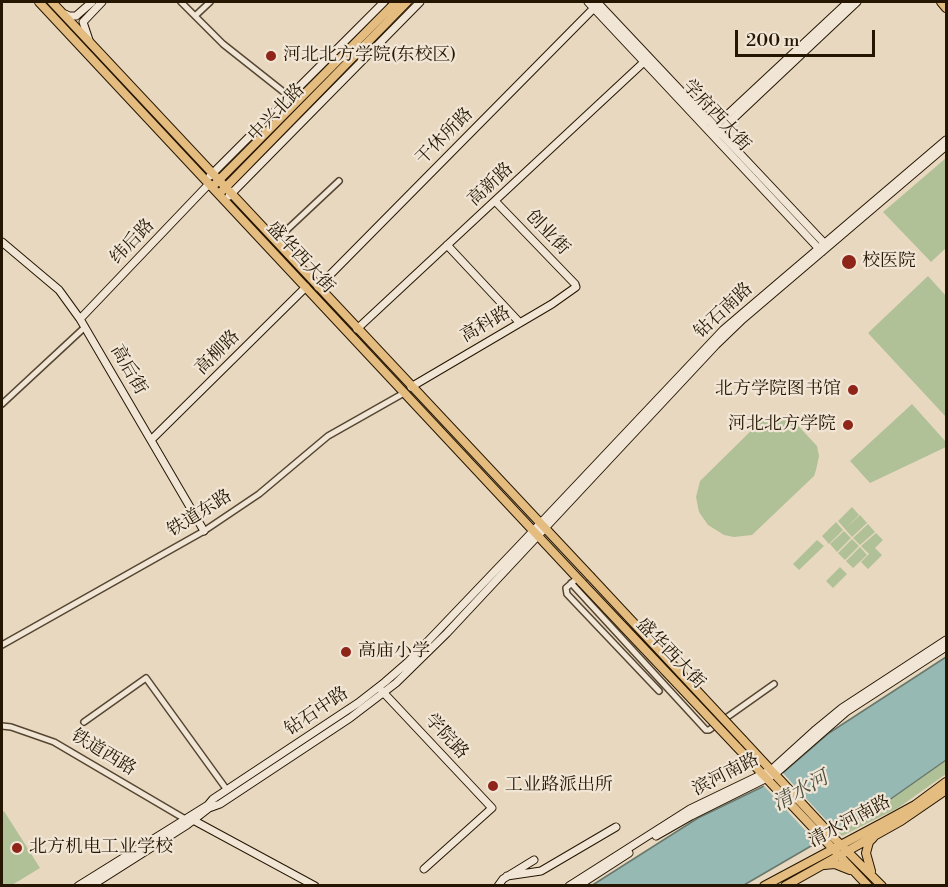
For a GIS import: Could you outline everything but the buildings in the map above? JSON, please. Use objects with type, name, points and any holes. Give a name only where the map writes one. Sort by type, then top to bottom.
[{"type":"main road","name":"盛华西大街","points":[[39,2],[306,286],[577,581],[740,743]]},
{"type":"main road","name":"盛华西大街","points":[[52,2],[590,576],[740,743]]},
{"type":"main road","name":"中兴北路","points":[[208,184],[396,2]]},
{"type":"main road","name":"中兴北路","points":[[222,197],[407,2]]},
{"type":"main road","points":[[941,2],[946,8]]},
{"type":"main road","points":[[470,463],[477,457]]},
{"type":"main road","points":[[740,743],[774,773],[829,839]]},
{"type":"main road","points":[[740,743],[766,778],[843,853],[882,885]]},
{"type":"main road","name":"清水河南路","points":[[764,885],[915,805],[946,782]]},
{"type":"main road","name":"清水河南路","points":[[785,885],[901,821],[946,790]]},
{"type":"main road","points":[[875,878],[869,867],[866,853],[869,842],[879,833]]},
{"type":"main road","points":[[843,853],[868,885]]},
{"type":"main road","points":[[820,866],[840,865],[858,875]]},
{"type":"street","points":[[54,18],[66,26],[73,25],[92,2]]},
{"type":"street","points":[[61,11],[72,17],[82,16],[102,2]]},
{"type":"street","points":[[181,2],[237,56],[290,97]]},
{"type":"street","points":[[195,16],[210,2]]},
{"type":"street","points":[[216,177],[290,97],[384,2]]},
{"type":"street","points":[[229,191],[420,2]]},
{"type":"street","name":"学府西大街","points":[[588,2],[596,5],[823,248]]},
{"type":"street","points":[[714,131],[848,2]]},
{"type":"street","points":[[714,131],[857,2]]},
{"type":"street","name":"学府西大街","points":[[596,5],[644,62],[714,131]]},
{"type":"street","name":"干休所路","points":[[318,287],[596,5]]},
{"type":"street","points":[[82,16],[90,42]]},
{"type":"street","points":[[73,25],[73,37],[78,44]]},
{"type":"street","name":"高新路","points":[[357,329],[644,62]]},
{"type":"street","name":"钻石南路","points":[[543,526],[743,319],[946,140]]},
{"type":"street","name":"钻石南路","points":[[823,248],[946,146]]},
{"type":"street","points":[[275,241],[339,181]]},
{"type":"street","points":[[208,184],[235,216],[248,224]]},
{"type":"street","name":"纬后路","points":[[80,319],[208,184]]},
{"type":"street","name":"创业街","points":[[495,201],[575,284],[576,288]]},
{"type":"street","name":"高后街","points":[[2,242],[59,290],[80,319],[204,531]]},
{"type":"street","points":[[447,245],[520,323]]},
{"type":"street","name":"高柳路","points":[[151,440],[306,286]]},
{"type":"street","name":"高科路","points":[[411,387],[576,288]]},
{"type":"street","points":[[2,405],[85,327]]},
{"type":"street","name":"铁道东路","points":[[2,645],[204,531],[259,494],[328,436],[404,393]]},
{"type":"street","name":"钻石中路","points":[[78,885],[340,725],[384,693],[434,647],[543,526]]},
{"type":"street","name":"钻石中路","points":[[91,885],[208,806],[226,790],[358,703],[408,662],[536,534]]},
{"type":"street","points":[[659,691],[567,594],[566,588],[577,581],[706,730],[774,684]]},
{"type":"street","name":"滨河南路","points":[[774,773],[814,730],[842,708],[946,640]]},
{"type":"street","name":"滨河南路","points":[[578,885],[691,816],[774,773],[846,712],[946,647]]},
{"type":"street","points":[[84,722],[146,678],[226,790]]},
{"type":"street","name":"学院路","points":[[378,687],[492,808],[424,869]]},
{"type":"street","name":"铁道西路","points":[[2,726],[54,742],[189,819],[315,885]]},
{"type":"street","name":"滨河南路","points":[[569,885],[690,809],[766,778]]},
{"type":"street","points":[[507,876],[541,872],[616,827]]},
{"type":"street","points":[[498,885],[507,876],[534,860]]},
{"type":"green space","points":[[946,158],[946,248],[931,262],[883,212]]},
{"type":"green space","points":[[928,276],[946,296],[946,417],[868,333]]},
{"type":"green space","points":[[912,404],[946,442],[946,447],[870,483],[850,461]]},
{"type":"green space","points":[[770,416],[791,418],[817,446],[819,456],[814,476],[752,535],[734,537],[724,535],[708,525],[699,512],[696,497],[700,481],[763,419]]},
{"type":"green space","points":[[852,507],[859,515],[845,529],[838,521]]},
{"type":"green space","points":[[860,515],[867,523],[852,537],[845,529]]},
{"type":"green space","points":[[836,522],[843,530],[829,544],[822,536]]},
{"type":"green space","points":[[868,524],[875,532],[860,545],[853,538]]},
{"type":"green space","points":[[844,531],[851,538],[837,552],[830,544]]},
{"type":"green space","points":[[876,533],[883,540],[875,548],[882,555],[868,569],[861,562],[869,554],[861,546]]},
{"type":"green space","points":[[852,539],[859,546],[845,560],[838,553]]},
{"type":"green space","points":[[817,540],[824,546],[799,570],[793,564]]},
{"type":"green space","points":[[860,547],[867,555],[853,568],[846,561]]},
{"type":"green space","points":[[840,567],[847,574],[833,588],[826,581]]},
{"type":"green space","points":[[946,760],[946,774],[898,808],[842,836],[837,830],[885,803]]},
{"type":"green space","name":"北方机电工业学校","points":[[4,811],[40,868],[12,885],[2,885],[2,813]]},
{"type":"water","name":"清水河","points":[[946,657],[946,760],[885,803],[744,885],[591,886],[698,818],[762,787],[784,772],[829,733]]},
{"type":"pier","points":[[782,772],[836,831],[816,842],[763,785]]},
{"type":"place","name":"河北北方学院(东校区)","points":[[271,56]]},
{"type":"place","name":"校医院","points":[[849,262]]},
{"type":"place","name":"北方学院图书馆","points":[[853,390]]},
{"type":"place","name":"河北北方学院","points":[[848,425]]},
{"type":"place","name":"高庙小学","points":[[346,652]]},
{"type":"place","name":"工业路派出所","points":[[493,786]]},
{"type":"place","name":"北方机电工业学校","points":[[17,848]]}]
